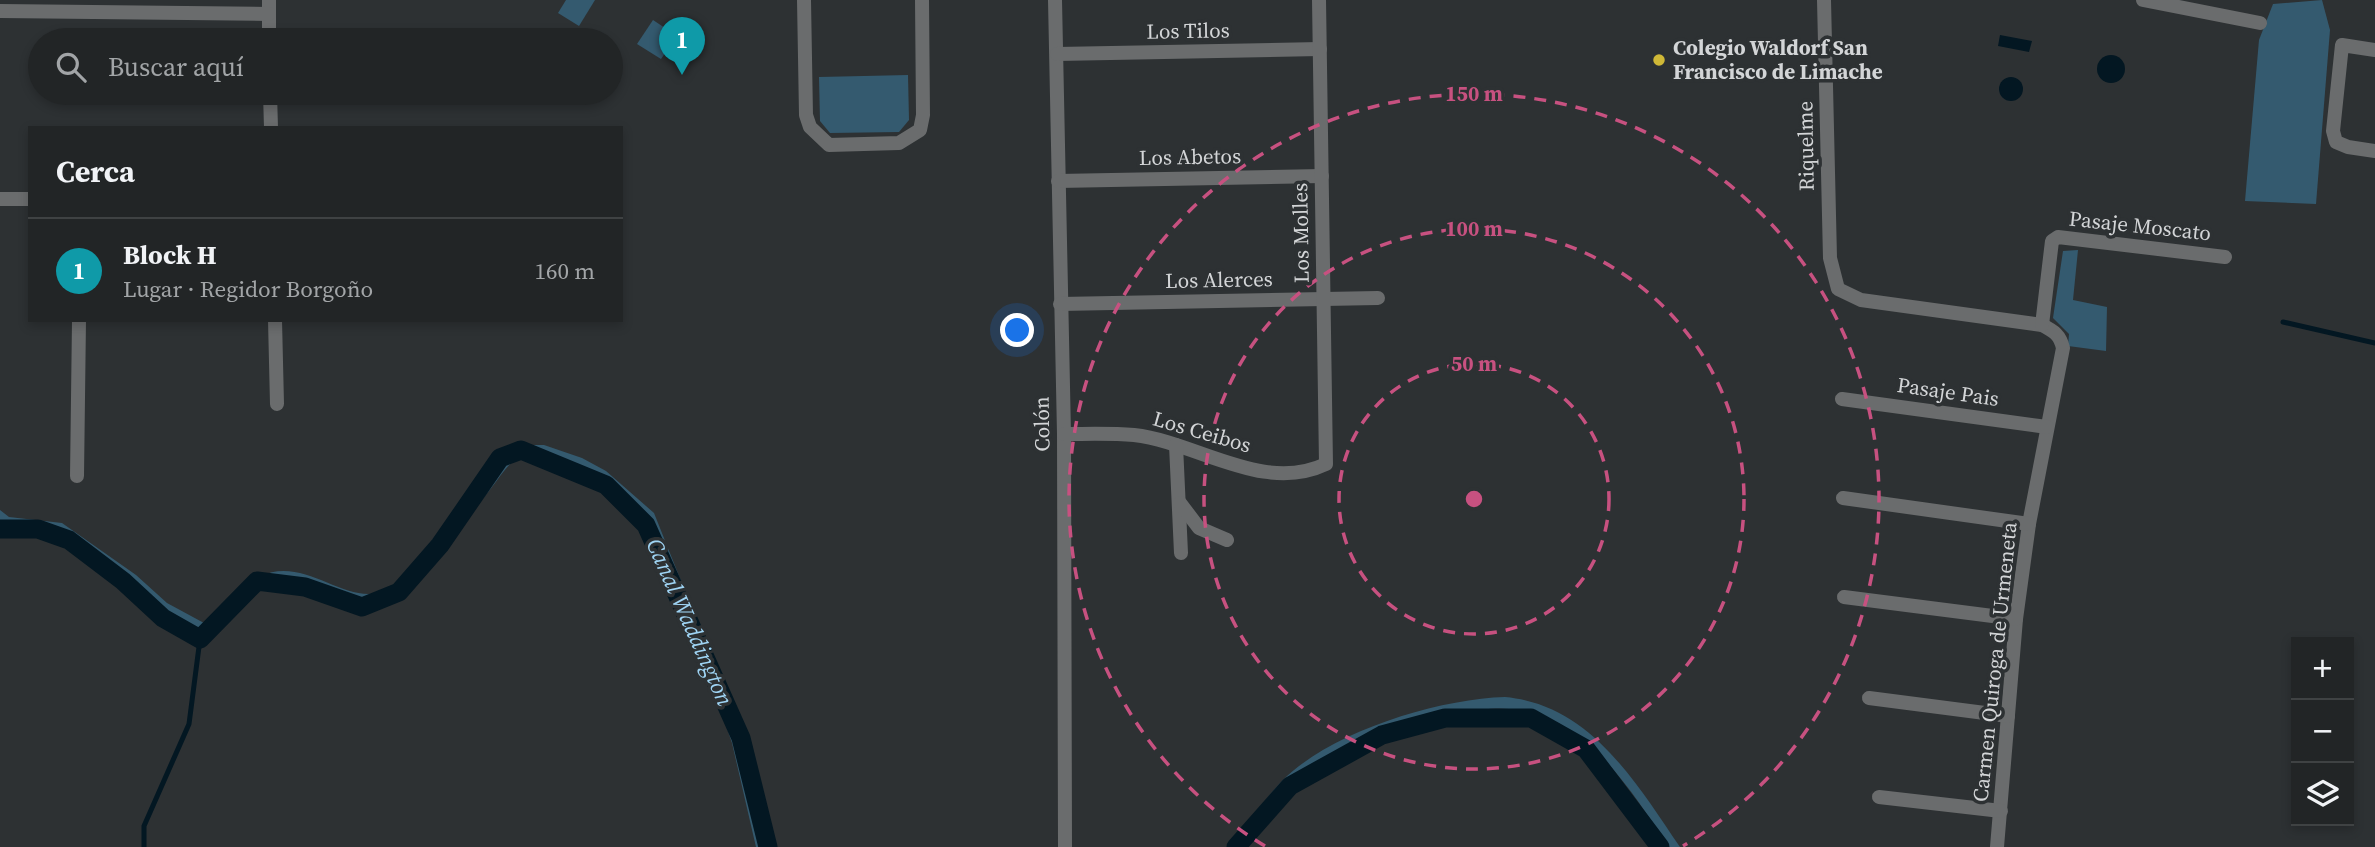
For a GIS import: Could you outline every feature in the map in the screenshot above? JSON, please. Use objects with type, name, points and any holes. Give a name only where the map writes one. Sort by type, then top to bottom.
[{"type":"street","points":[[804,0],[806,115],[810,127],[829,145],[899,143],[920,130],[923,115],[922,0]]},
{"type":"street","name":"Colón","points":[[1055,0],[1064,434],[1065,847]]},
{"type":"street","name":"Los Molles","points":[[1319,0],[1326,464]]},
{"type":"street","name":"Riquelme","points":[[1824,0],[1829,258],[1838,289],[1861,300],[2042,325]]},
{"type":"street","points":[[2143,0],[2260,23]]},
{"type":"street","points":[[0,11],[269,7],[270,28]]},
{"type":"street","points":[[2375,50],[2342,45],[2333,131],[2336,142],[2348,147],[2375,151]]},
{"type":"street","name":"Los Tilos","points":[[1056,54],[1320,49]]},
{"type":"street","points":[[270,105],[271,126]]},
{"type":"street","name":"Los Abetos","points":[[1058,181],[1322,176]]},
{"type":"street","points":[[0,199],[28,199]]},
{"type":"street","name":"Pasaje Moscato","points":[[2042,325],[2052,241],[2058,237],[2225,257]]},
{"type":"street","name":"Los Alerces","points":[[1060,304],[1378,298]]},
{"type":"street","points":[[77,476],[79,322]]},
{"type":"street","points":[[275,322],[277,404]]},
{"type":"street","name":"Carmen Quiroga de Urmeneta","points":[[1997,847],[2016,619],[2029,524],[2063,348],[2060,338],[2053,330],[2042,325]]},
{"type":"street","name":"Pasaje Pais","points":[[1842,399],[2047,427]]},
{"type":"street","name":"Los Ceibos","points":[[1064,434],[1135,435],[1269,472],[1312,471],[1326,464]]},
{"type":"street","points":[[1176,445],[1181,553]]},
{"type":"street","points":[[1843,498],[2029,524]]},
{"type":"street","points":[[1180,503],[1199,528],[1227,540]]},
{"type":"street","points":[[1844,597],[2016,619]]},
{"type":"street","points":[[1869,698],[2008,716]]},
{"type":"street","points":[[1879,797],[2001,811]]},
{"type":"shaded area","points":[[566,0],[595,0],[579,26],[558,13]]},
{"type":"shaded area","points":[[2322,0],[2330,30],[2316,204],[2245,201],[2259,40],[2273,4]]},
{"type":"shaded area","points":[[653,20],[677,36],[661,59],[637,44]]},
{"type":"shaded area","points":[[2000,35],[2032,41],[2029,52],[1998,46]]},
{"type":"shaded area","points":[[2111,55],[2121,59],[2125,69],[2121,79],[2111,83],[2101,79],[2097,69],[2101,59]]},
{"type":"shaded area","points":[[908,75],[909,120],[899,132],[830,133],[820,121],[819,77]]},
{"type":"shaded area","points":[[2011,77],[2019,81],[2023,89],[2019,97],[2011,101],[2003,97],[1999,89],[2003,81]]},
{"type":"shaded area","points":[[2078,250],[2073,300],[2107,307],[2106,351],[2068,346],[2069,334],[2053,318],[2063,251]]},
{"type":"shaded area","points":[[544,445],[582,458],[606,471],[654,513],[726,694],[765,847],[756,847],[732,743],[708,672],[650,525],[622,494],[564,460],[548,454],[532,453],[515,460],[429,564],[391,597],[362,601],[307,583],[278,580],[257,589],[222,622],[201,634],[179,622],[71,538],[55,529],[0,521],[0,510],[9,517],[62,523],[136,575],[167,603],[204,623],[212,620],[253,581],[277,572],[310,576],[358,593],[373,594],[388,589],[426,556],[505,458],[520,448]]},
{"type":"shaded area","points":[[1505,697],[1535,703],[1562,715],[1587,731],[1628,774],[1680,847],[1669,847],[1621,779],[1577,736],[1542,716],[1509,709],[1489,709],[1403,729],[1320,764],[1294,783],[1239,847],[1227,847],[1282,781],[1328,747],[1386,721],[1417,712],[1448,704]]},
{"type":"waterway","points":[[2283,322],[2375,343]]},
{"type":"waterway","name":"Canal Waddington","points":[[0,529],[38,529],[69,540],[123,581],[163,618],[200,639],[257,581],[305,587],[362,607],[399,592],[440,545],[500,458],[521,450],[606,485],[646,525],[741,738],[768,847]]},
{"type":"waterway","points":[[144,847],[144,826],[189,724],[200,639]]},
{"type":"waterway","name":"Canal Waddington","points":[[1236,847],[1290,786],[1382,735],[1445,718],[1531,718],[1586,749],[1660,847]]},
{"type":"place","name":"Colegio Waldorf San Francisco de Limache","points":[[1659,60]]},
{"type":"place","name":"Block H","points":[[682,75]]}]
